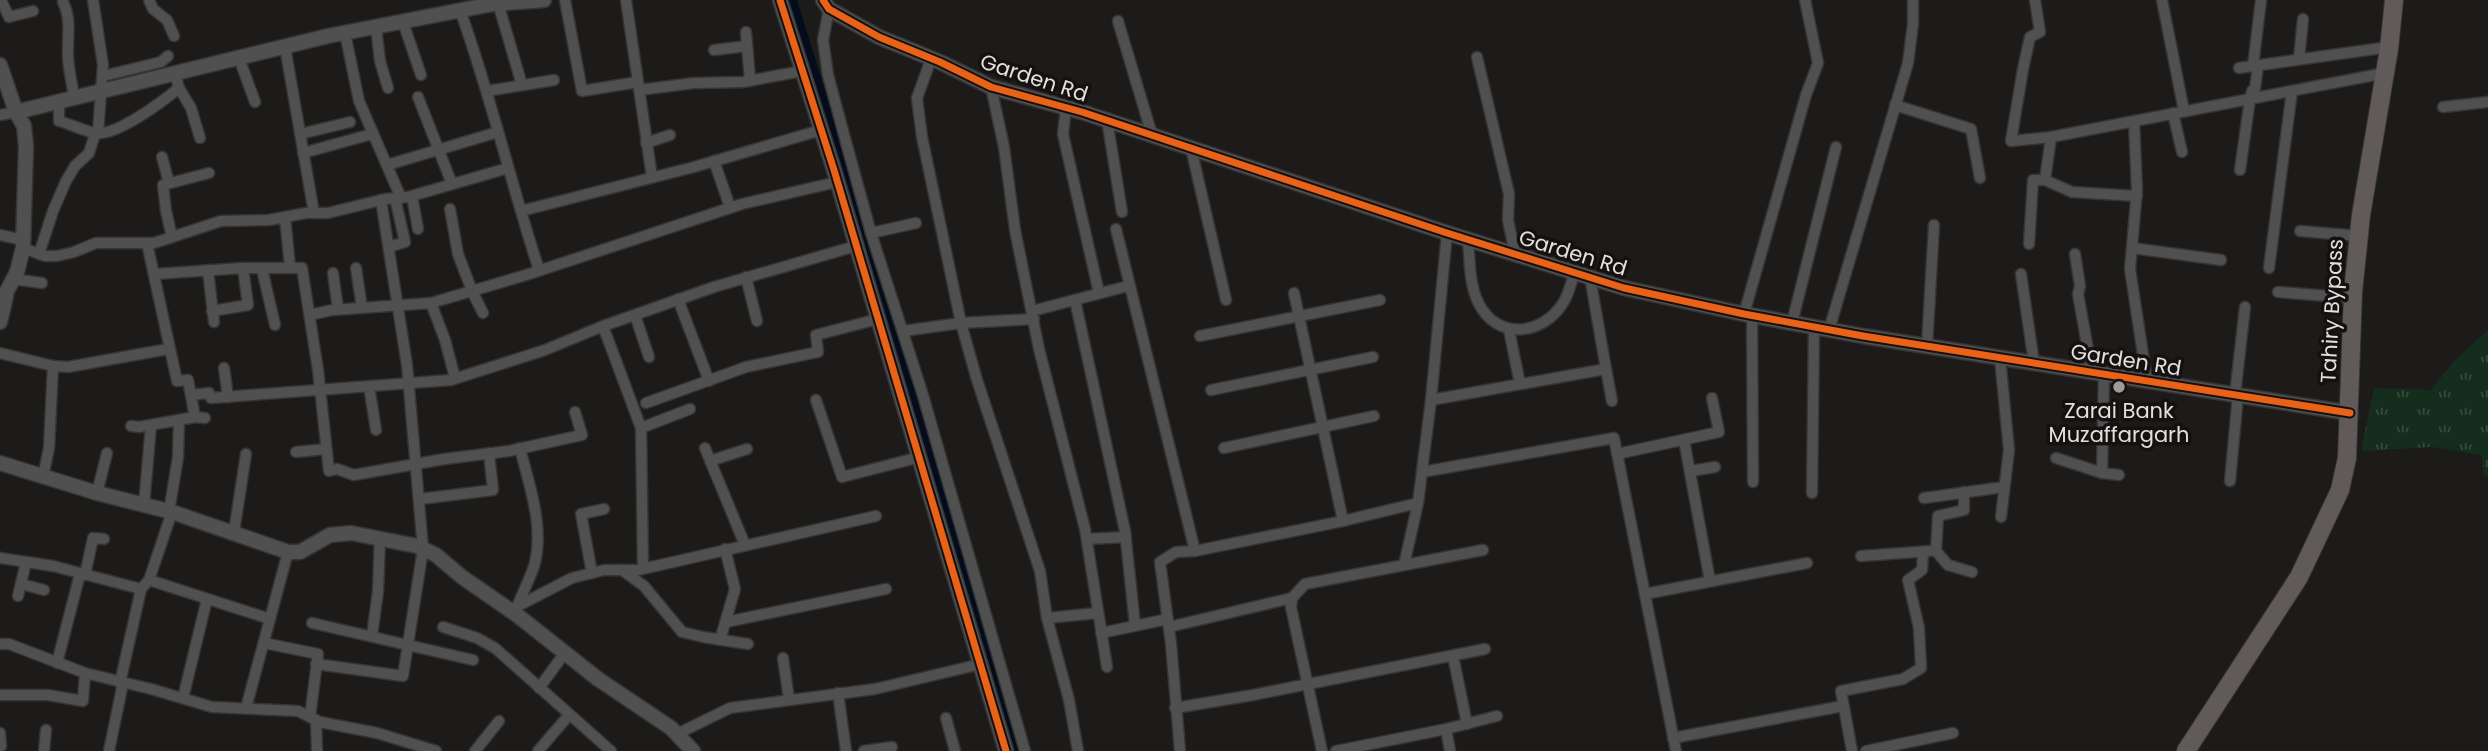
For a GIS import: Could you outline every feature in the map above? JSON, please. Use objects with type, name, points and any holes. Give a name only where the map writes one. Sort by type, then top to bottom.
[{"type":"main road","name":"Tahiry Bypass","points":[[2186,751],[2299,578],[2340,490],[2347,458],[2353,298],[2359,236],[2395,0]]},
{"type":"street","points":[[1,0],[9,17],[33,11]]},
{"type":"street","points":[[39,254],[52,211],[66,181],[75,166],[89,153],[97,133],[102,83],[93,0]]},
{"type":"street","points":[[149,0],[153,9],[167,19],[174,36]]},
{"type":"street","points":[[102,83],[175,73],[345,33],[460,10],[498,3],[544,0]]},
{"type":"street","points":[[565,0],[582,91],[750,80],[802,71]]},
{"type":"street","points":[[626,0],[652,177]]},
{"type":"street","points":[[780,0],[920,457],[1006,751]]},
{"type":"street","points":[[1753,481],[1748,314],[1806,94],[1818,62],[1805,0]]},
{"type":"street","points":[[1812,493],[1821,328],[1908,62],[1913,0]]},
{"type":"street","points":[[2035,0],[2040,32],[2030,37],[2011,141],[2050,137],[2385,73]]},
{"type":"street","points":[[2162,0],[2182,152]]},
{"type":"street","points":[[2240,170],[2250,99],[2255,89],[2261,0]]},
{"type":"street","points":[[63,2],[70,24],[68,61],[74,97]]},
{"type":"street","points":[[498,3],[522,85]]},
{"type":"street","points":[[826,4],[822,40],[828,75],[872,233],[1026,751]]},
{"type":"street","name":"Garden Rd","points":[[826,4],[879,37],[991,87],[1107,120],[1468,240],[1624,288],[1821,328],[2350,413]]},
{"type":"street","points":[[460,10],[539,270]]},
{"type":"street","points":[[2299,59],[2303,19]]},
{"type":"street","points":[[1118,21],[1152,135]]},
{"type":"street","points":[[403,22],[421,75]]},
{"type":"street","points":[[376,27],[380,61],[388,88]]},
{"type":"street","points":[[746,32],[750,80]]},
{"type":"street","points":[[345,33],[359,101],[418,229]]},
{"type":"street","points":[[715,50],[747,46]]},
{"type":"street","points":[[285,47],[314,213]]},
{"type":"street","points":[[2239,68],[2389,47]]},
{"type":"street","points":[[0,115],[74,97],[102,83],[161,62],[168,56]]},
{"type":"street","points":[[1477,57],[1509,194],[1508,220],[1515,254]]},
{"type":"street","points":[[239,58],[255,102]]},
{"type":"street","points":[[931,59],[917,99],[922,137],[961,323],[1040,571],[1047,618],[1069,699],[1078,751]]},
{"type":"street","points":[[0,65],[24,127],[26,146],[23,244],[13,279],[3,298],[0,322]]},
{"type":"street","points":[[175,73],[179,88],[191,108],[200,138]]},
{"type":"street","points":[[487,92],[554,80]]},
{"type":"street","points":[[991,87],[1004,147],[1015,230],[1033,315],[1087,539],[1107,667]]},
{"type":"street","points":[[59,101],[59,121],[97,133],[127,123],[158,106],[179,88]]},
{"type":"street","points":[[2269,268],[2292,91]]},
{"type":"street","points":[[418,97],[452,184]]},
{"type":"street","points":[[2443,107],[2488,102]]},
{"type":"street","points":[[1895,105],[1972,129],[1980,178]]},
{"type":"street","points":[[1066,108],[1063,134],[1099,293]]},
{"type":"street","points":[[1107,120],[1122,212]]},
{"type":"street","points":[[2134,121],[2137,196],[2130,269],[2147,381]]},
{"type":"street","points":[[300,134],[350,122]]},
{"type":"street","points":[[521,211],[821,130]]},
{"type":"street","points":[[387,165],[498,132]]},
{"type":"street","points":[[303,153],[373,134]]},
{"type":"street","points":[[646,143],[670,135]]},
{"type":"street","points":[[2045,180],[2050,137]]},
{"type":"street","points":[[1792,323],[1836,147]]},
{"type":"street","points":[[1191,148],[1226,300]]},
{"type":"street","points":[[163,157],[169,183]]},
{"type":"street","points":[[714,161],[730,207]]},
{"type":"street","points":[[0,235],[39,254],[57,256],[96,243],[154,243],[221,221],[269,220],[328,213],[381,200],[403,198],[508,168]]},
{"type":"street","points":[[172,237],[163,185],[209,173]]},
{"type":"street","points":[[2029,244],[2033,180],[2045,180],[2072,192],[2137,196]]},
{"type":"street","points":[[310,315],[338,309],[431,303],[730,207],[837,182]]},
{"type":"street","points":[[389,247],[405,242],[403,198]]},
{"type":"street","points":[[316,664],[403,676],[424,549],[399,305],[381,200]]},
{"type":"street","points":[[450,209],[458,254],[483,313]]},
{"type":"street","points":[[285,217],[290,267]]},
{"type":"street","points":[[872,233],[916,223]]},
{"type":"street","points":[[1927,346],[1934,225]]},
{"type":"street","points":[[1116,229],[1195,551]]},
{"type":"street","points":[[2300,231],[2359,236]]},
{"type":"street","points":[[1404,565],[1418,503],[1447,233]]},
{"type":"street","points":[[1468,240],[1473,286],[1480,306],[1495,323],[1509,330],[1537,327],[1547,322],[1563,303],[1575,272]]},
{"type":"street","points":[[131,425],[200,418],[188,380],[177,381],[147,243]]},
{"type":"street","points":[[191,395],[209,393],[211,398],[228,397],[455,378],[545,350],[678,299],[856,246]]},
{"type":"street","points":[[2132,248],[2221,260]]},
{"type":"street","points":[[2075,254],[2080,286],[2078,294],[2098,373],[2102,473]]},
{"type":"street","points":[[155,274],[243,268],[302,268],[329,471],[337,469],[354,475],[582,435],[575,412]]},
{"type":"street","points":[[208,270],[213,317],[248,305],[243,268]]},
{"type":"street","points":[[356,268],[362,308]]},
{"type":"street","points":[[262,269],[275,325]]},
{"type":"street","points":[[333,273],[338,309]]},
{"type":"street","points":[[2021,274],[2034,363]]},
{"type":"street","points":[[746,277],[757,321]]},
{"type":"street","points":[[1590,277],[1612,401]]},
{"type":"street","points":[[13,279],[43,283]]},
{"type":"street","points":[[903,331],[1033,315],[1128,286]]},
{"type":"street","points":[[2278,292],[2353,298]]},
{"type":"street","points":[[1294,293],[1343,521]]},
{"type":"street","points":[[678,299],[709,380]]},
{"type":"street","points":[[1075,300],[1126,537],[1135,625]]},
{"type":"street","points":[[1200,336],[1380,300]]},
{"type":"street","points":[[431,303],[455,378]]},
{"type":"street","points":[[2231,481],[2245,307]]},
{"type":"street","points":[[635,315],[649,357]]},
{"type":"street","points":[[646,403],[746,367],[818,352],[816,335],[878,319]]},
{"type":"street","points":[[603,326],[641,428],[643,568]]},
{"type":"street","points":[[1509,330],[1520,384]]},
{"type":"street","points":[[0,354],[68,367],[168,349]]},
{"type":"street","points":[[1211,390],[1373,357]]},
{"type":"street","points":[[2000,358],[2009,450],[2001,517]]},
{"type":"street","points":[[43,477],[49,448],[53,366]]},
{"type":"street","points":[[224,368],[228,397]]},
{"type":"street","points":[[1431,400],[1606,369]]},
{"type":"street","points":[[369,386],[376,429]]},
{"type":"street","points":[[663,397],[673,416]]},
{"type":"street","points":[[1617,454],[1719,432],[1712,398]]},
{"type":"street","points":[[816,400],[842,477],[920,457]]},
{"type":"street","points":[[641,428],[690,409]]},
{"type":"street","points":[[1224,448],[1374,416]]},
{"type":"street","points":[[109,751],[141,589],[149,580],[171,512],[178,457],[179,421]]},
{"type":"street","points":[[144,505],[151,425]]},
{"type":"street","points":[[1422,472],[1614,439],[1676,751]]},
{"type":"street","points":[[1684,440],[1710,581]]},
{"type":"street","points":[[514,607],[535,563],[537,533],[536,515],[520,448]]},
{"type":"street","points":[[705,448],[745,545]]},
{"type":"street","points":[[296,452],[326,449]]},
{"type":"street","points":[[710,461],[747,449]]},
{"type":"street","points":[[97,493],[107,453]]},
{"type":"street","points":[[420,499],[493,490],[489,453]]},
{"type":"street","points":[[233,532],[246,454]]},
{"type":"street","points":[[2056,458],[2102,473],[2119,475]]},
{"type":"street","points":[[1,466],[171,512],[288,552],[300,552],[330,535],[351,533],[380,537],[424,549],[436,555],[462,577],[514,607],[564,654],[671,728],[693,751]]},
{"type":"street","points":[[1690,471],[1715,467]]},
{"type":"street","points":[[1924,498],[2004,487]]},
{"type":"street","points":[[1964,492],[1964,510],[1938,516],[1936,551],[1948,565],[1972,572]]},
{"type":"street","points":[[1180,751],[1160,562],[1176,552],[1195,551],[1418,503]]},
{"type":"street","points":[[592,573],[581,514],[604,509]]},
{"type":"street","points":[[514,607],[572,579],[592,573],[643,568],[876,516]]},
{"type":"street","points":[[372,636],[378,591],[380,537]]},
{"type":"street","points":[[1087,539],[1126,537]]},
{"type":"street","points":[[57,663],[93,538],[104,539]]},
{"type":"street","points":[[720,640],[735,589],[725,549]]},
{"type":"street","points":[[1101,633],[1135,625],[1168,623],[1292,598],[1305,584],[1483,550]]},
{"type":"street","points":[[1861,556],[1936,551]]},
{"type":"street","points":[[246,708],[288,552]]},
{"type":"street","points":[[1852,751],[1841,691],[1903,679],[1921,668],[1919,628],[1908,580],[1922,570],[1923,552]]},
{"type":"street","points":[[0,558],[141,589]]},
{"type":"street","points":[[18,596],[26,562]]},
{"type":"street","points":[[1645,594],[1807,563]]},
{"type":"street","points":[[622,570],[644,586],[682,632],[748,644]]},
{"type":"street","points":[[149,580],[270,618]]},
{"type":"street","points":[[21,584],[44,590]]},
{"type":"street","points":[[726,622],[886,589]]},
{"type":"street","points":[[1292,598],[1291,607],[1322,751]]},
{"type":"street","points":[[183,698],[207,599]]},
{"type":"street","points":[[1047,618],[1098,613]]},
{"type":"street","points":[[312,623],[472,660]]},
{"type":"street","points":[[449,654],[448,629],[477,638],[495,648],[609,750]]},
{"type":"street","points":[[264,643],[318,654],[313,719],[317,751]]},
{"type":"street","points":[[0,644],[9,644],[85,673],[212,707],[298,711],[313,719],[377,733],[436,751]]},
{"type":"street","points":[[1175,708],[1485,649]]},
{"type":"street","points":[[539,688],[564,654]]},
{"type":"street","points":[[1453,656],[1467,724]]},
{"type":"street","points":[[783,658],[789,699]]},
{"type":"street","points":[[677,734],[730,708],[875,689],[981,664]]},
{"type":"street","points":[[0,695],[48,695],[83,701],[85,673]]},
{"type":"street","points":[[838,693],[846,751]]},
{"type":"street","points":[[1673,738],[1843,706]]},
{"type":"street","points":[[538,751],[569,715]]},
{"type":"street","points":[[1336,751],[1391,746],[1497,716]]},
{"type":"street","points":[[946,718],[955,751]]},
{"type":"street","points":[[477,750],[499,721]]},
{"type":"street","points":[[1446,729],[1450,751]]},
{"type":"street","points":[[44,751],[46,730]]},
{"type":"street","points":[[0,733],[1,746]]},
{"type":"street","points":[[1866,751],[1953,733]]},
{"type":"street","points":[[864,751],[892,747]]},
{"type":"green space","points":[[2488,330],[2488,476],[2484,475],[2482,455],[2432,447],[2361,451],[2374,388],[2431,390],[2455,360]]},
{"type":"waterway","points":[[792,4],[862,231],[1014,751]]},
{"type":"cycle path","points":[[780,0],[834,170],[1006,751]]},
{"type":"cycle path","points":[[823,0],[829,9],[879,37],[991,87],[1082,112],[1447,233],[1624,288],[1863,336],[2350,413]]},
{"type":"place","name":"Zarai Bank Muzaffargarh","points":[[2119,387]]}]
